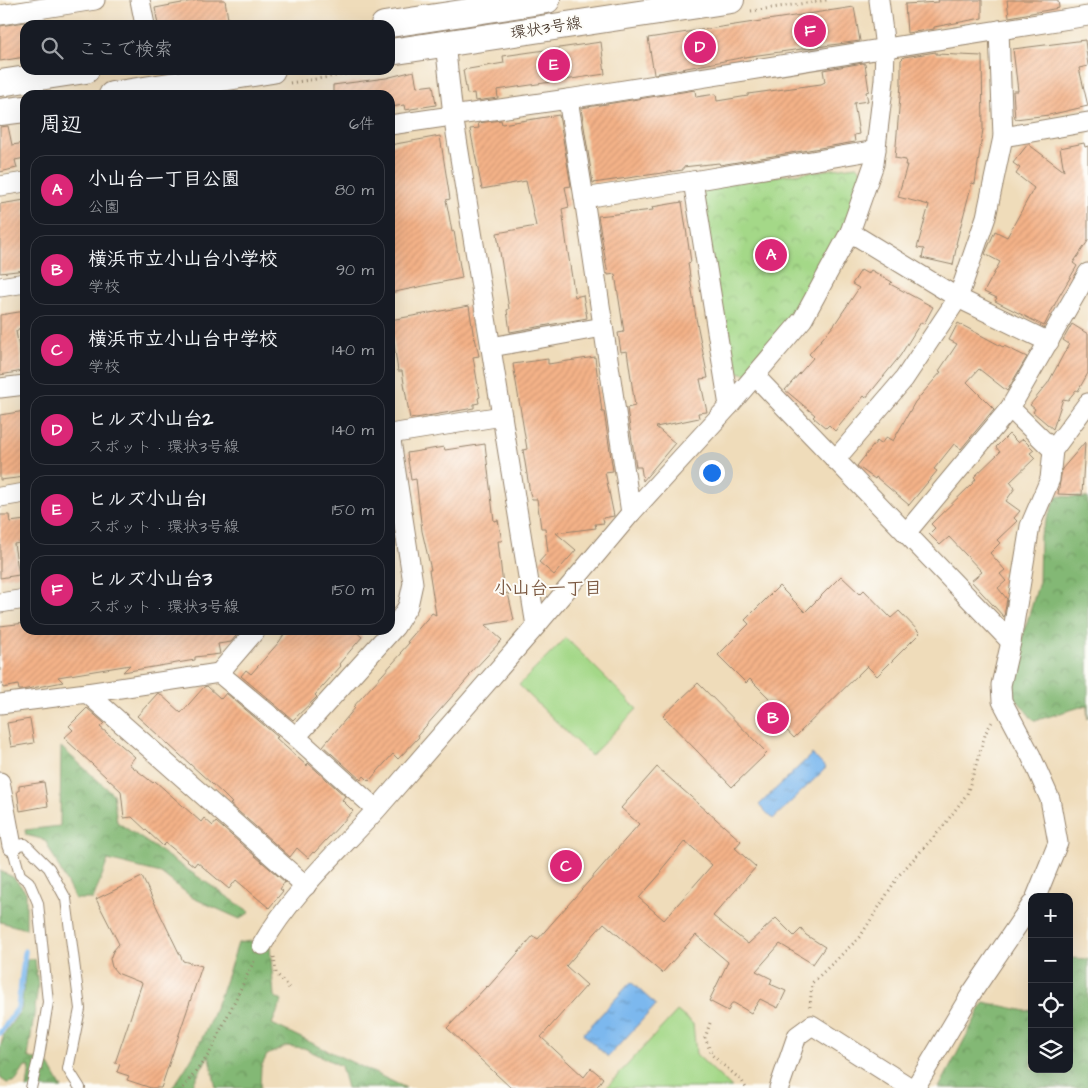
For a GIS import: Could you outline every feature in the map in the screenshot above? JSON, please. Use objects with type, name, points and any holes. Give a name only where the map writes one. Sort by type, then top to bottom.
[{"type":"street","points":[[0,15],[95,0]]},
{"type":"street","points":[[140,0],[143,20]]},
{"type":"street","name":"環状3号線","points":[[395,22],[440,8],[547,0]]},
{"type":"street","name":"環状3号線","points":[[395,51],[731,0]]},
{"type":"street","points":[[262,945],[271,929],[306,886],[376,809],[536,626],[631,513],[729,406],[803,319],[850,232],[874,164],[884,80],[885,48],[879,0]]},
{"type":"street","points":[[440,8],[453,116],[536,626]]},
{"type":"street","points":[[395,124],[568,99],[1088,16]]},
{"type":"street","points":[[835,460],[904,379],[958,298],[986,217],[1003,137],[999,30]]},
{"type":"street","points":[[0,83],[53,75]]},
{"type":"street","points":[[167,90],[246,75]]},
{"type":"street","points":[[568,99],[631,513]]},
{"type":"street","points":[[0,112],[20,110]]},
{"type":"street","points":[[1003,137],[1088,122]]},
{"type":"street","points":[[584,198],[693,182],[876,150]]},
{"type":"street","points":[[693,182],[729,406]]},
{"type":"street","points":[[0,186],[20,183]]},
{"type":"street","points":[[850,232],[958,298],[1049,342]]},
{"type":"street","points":[[906,533],[1010,408],[1088,273]]},
{"type":"street","points":[[0,287],[20,284]]},
{"type":"street","points":[[491,347],[603,327]]},
{"type":"street","points":[[755,376],[1011,642]]},
{"type":"street","points":[[0,388],[20,386]]},
{"type":"street","points":[[1038,893],[1058,843],[1050,799],[1031,756],[1002,701],[1001,685],[1011,642],[1030,526],[1050,479],[1053,450],[1088,402]]},
{"type":"street","points":[[1010,408],[1053,450]]},
{"type":"street","points":[[395,433],[502,416]]},
{"type":"street","points":[[395,465],[414,583],[408,606],[395,627]]},
{"type":"street","points":[[0,497],[20,494]]},
{"type":"street","points":[[0,603],[20,600]]},
{"type":"street","points":[[0,704],[87,693],[219,672],[252,635]]},
{"type":"street","points":[[296,737],[388,635]]},
{"type":"street","points":[[219,672],[296,737],[376,809]]},
{"type":"street","points":[[87,693],[306,886]]},
{"type":"street","points":[[0,782],[2,811],[12,846]]},
{"type":"street","points":[[779,1088],[797,1036],[812,1025],[913,1088],[971,994],[1028,910]]},
{"type":"lane","points":[[30,1088],[48,1002],[38,903],[29,882],[20,875],[12,846],[25,844],[49,868],[66,898],[80,1009],[68,1069],[80,1088]]},
{"type":"path","points":[[808,1029],[812,983],[860,937],[899,875],[942,828],[967,794],[986,732],[1002,701]]},
{"type":"path","points":[[183,1088],[209,1054],[262,945]]},
{"type":"path","points":[[710,1023],[705,1038],[712,1055],[742,1081],[746,1088]]},
{"type":"green space","points":[[857,166],[863,172],[844,228],[816,282],[788,323],[747,374],[731,371],[701,193],[707,185]]},
{"type":"green space","points":[[1057,496],[1088,498],[1088,719],[1087,705],[1034,721],[1012,694],[1021,642],[1039,582],[1040,535]]},
{"type":"green space","points":[[566,638],[637,709],[591,756],[519,685]]},
{"type":"green space","points":[[61,747],[113,794],[117,822],[250,912],[240,919],[193,898],[161,873],[108,860],[93,899],[75,899],[45,840],[26,835],[25,830],[60,826]]},
{"type":"green space","points":[[0,871],[13,877],[26,892],[26,929],[0,922]]},
{"type":"green space","points":[[251,941],[270,947],[274,996],[282,1001],[272,1024],[406,1088],[347,1088],[341,1066],[304,1048],[287,1046],[267,1055],[261,1067],[260,1088],[216,1088],[209,1055],[191,1088],[172,1088],[194,1055],[203,1037],[219,1000],[238,943]]},
{"type":"green space","points":[[1073,958],[1088,959],[1088,1088],[939,1088],[984,1002],[1028,1011],[1028,1073],[1073,1073]]},
{"type":"green space","points":[[27,959],[35,959],[38,987],[28,1057],[49,1065],[62,1088],[27,1088],[30,1067],[25,1067],[16,1081],[7,1083],[0,1078],[0,1048],[4,1034],[21,1010]]},
{"type":"green space","points":[[677,1011],[693,1024],[696,1054],[732,1088],[606,1088]]},
{"type":"water","points":[[812,754],[826,768],[773,819],[759,805]]},
{"type":"water","points":[[631,982],[656,1005],[608,1057],[583,1034]]},
{"type":"building","points":[[198,0],[225,0],[228,20],[157,20],[155,8]]},
{"type":"building","points":[[938,0],[982,0],[982,18],[907,33],[905,4],[939,2]]},
{"type":"building","points":[[1007,0],[1058,0],[1059,8],[1009,17]]},
{"type":"building","points":[[854,7],[860,41],[751,56],[654,74],[648,38]]},
{"type":"building","points":[[20,23],[20,58],[0,61],[0,26]]},
{"type":"building","points":[[1085,40],[1088,66],[1079,68],[1088,106],[1049,115],[1015,119],[1013,91],[1018,91],[1013,49]]},
{"type":"building","points":[[601,42],[605,74],[497,90],[498,98],[475,101],[474,93],[467,94],[463,70],[504,63],[503,56]]},
{"type":"building","points":[[936,52],[936,54],[982,56],[983,129],[975,184],[972,183],[956,244],[953,265],[922,258],[924,249],[917,248],[929,205],[898,197],[907,165],[905,165],[906,160],[895,158],[901,60],[904,57]]},
{"type":"building","points":[[865,64],[869,91],[866,92],[868,101],[854,103],[859,134],[854,135],[855,142],[720,165],[719,163],[683,167],[683,170],[593,183],[581,108],[695,90],[696,97],[716,94],[717,101],[748,96],[748,94],[821,84],[825,82],[823,70]]},
{"type":"building","points":[[414,71],[417,87],[433,85],[436,105],[405,110],[404,105],[395,106],[395,90],[333,90],[333,85],[386,78]]},
{"type":"building","points":[[559,115],[571,186],[565,187],[569,207],[562,209],[567,246],[575,297],[583,295],[587,318],[510,332],[507,310],[509,309],[497,233],[536,226],[526,181],[482,189],[470,129],[479,128],[478,123],[501,120],[502,124]]},
{"type":"building","points":[[8,126],[12,145],[20,144],[20,159],[15,160],[17,168],[0,172],[0,127]]},
{"type":"building","points":[[440,136],[450,199],[446,200],[452,232],[454,231],[462,278],[395,292],[395,144]]},
{"type":"building","points":[[1084,143],[1085,147],[1088,146],[1088,241],[1073,263],[1077,266],[1044,326],[995,301],[997,298],[984,292],[1000,262],[985,254],[995,231],[1007,237],[1034,188],[1016,174],[1020,168],[1013,163],[1028,144],[1064,171],[1060,148]]},
{"type":"building","points":[[20,201],[20,271],[0,273],[0,204]]},
{"type":"building","points":[[682,202],[691,262],[688,263],[696,318],[708,378],[700,379],[707,412],[698,413],[699,418],[656,427],[675,443],[643,481],[641,467],[636,467],[627,408],[635,406],[627,351],[621,352],[618,333],[624,332],[615,274],[608,275],[598,216],[653,210],[652,207]]},
{"type":"building","points":[[861,270],[868,274],[871,270],[892,282],[890,284],[933,307],[924,324],[921,322],[900,356],[866,398],[864,396],[835,431],[829,425],[826,428],[813,417],[815,415],[785,390],[813,358],[809,354],[834,325],[859,288],[852,284]]},
{"type":"building","points":[[469,306],[474,339],[479,356],[473,357],[480,397],[478,398],[479,403],[474,404],[474,408],[410,419],[402,371],[398,371],[395,351],[395,319]]},
{"type":"building","points":[[20,312],[20,328],[16,331],[20,354],[20,372],[0,375],[0,315]]},
{"type":"building","points":[[958,323],[1003,347],[1027,357],[1007,391],[979,369],[967,382],[994,409],[961,449],[954,444],[934,469],[937,471],[909,505],[876,477],[875,479],[857,466],[877,441],[881,444],[886,437],[893,441],[915,402],[941,372],[939,371],[957,344],[949,340]]},
{"type":"building","points":[[1072,324],[1088,334],[1088,373],[1078,391],[1076,390],[1068,400],[1063,399],[1053,429],[1033,412],[1035,409],[1030,405],[1048,383],[1069,344],[1063,340]]},
{"type":"building","points":[[595,357],[602,412],[604,412],[613,471],[605,472],[614,516],[603,518],[604,523],[595,524],[596,528],[556,533],[576,550],[554,575],[539,562],[548,552],[545,528],[541,528],[537,499],[532,499],[530,493],[523,450],[527,449],[513,364],[548,359],[548,364]]},
{"type":"building","points":[[20,412],[20,478],[0,480],[0,415]]},
{"type":"building","points":[[1009,434],[1018,443],[1023,439],[1034,450],[1030,453],[1035,458],[1010,482],[1015,488],[1006,501],[1020,511],[1014,518],[1017,521],[997,540],[1000,543],[990,553],[1005,570],[1000,574],[1006,581],[998,588],[1007,599],[1004,617],[971,581],[982,572],[949,537],[940,545],[929,534],[935,528],[931,524],[972,484],[976,479],[974,477],[1000,452],[996,447]]},
{"type":"building","points":[[1085,442],[1082,495],[1058,494],[1062,469]]},
{"type":"building","points":[[485,444],[494,521],[498,520],[502,541],[498,541],[504,594],[508,593],[514,620],[485,625],[502,640],[469,675],[418,735],[419,737],[398,759],[393,754],[369,781],[364,776],[361,780],[323,746],[355,708],[353,707],[402,653],[409,643],[407,642],[432,613],[436,615],[429,570],[431,570],[422,531],[416,479],[411,480],[407,453],[444,447],[445,450]]},
{"type":"building","points":[[0,515],[9,515],[10,522],[20,521],[20,543],[14,544],[19,575],[0,578]]},
{"type":"building","points":[[841,576],[860,594],[864,590],[891,618],[899,611],[920,633],[877,676],[867,666],[794,738],[780,723],[787,716],[750,679],[746,683],[718,655],[749,624],[745,620],[779,586],[805,612]]},
{"type":"building","points":[[20,624],[20,635],[237,635],[231,642],[218,644],[220,654],[195,657],[195,660],[123,672],[130,665],[58,677],[63,682],[19,690],[18,685],[3,688],[2,683],[0,684],[0,626]]},
{"type":"building","points":[[284,635],[360,635],[362,637],[339,664],[341,666],[315,695],[317,697],[293,720],[241,676],[246,670],[251,674]]},
{"type":"building","points":[[698,683],[767,753],[732,787],[663,716]]},
{"type":"building","points":[[207,686],[221,699],[226,693],[278,737],[276,738],[307,766],[308,763],[345,796],[342,800],[353,811],[308,858],[297,848],[290,857],[230,804],[232,803],[222,793],[137,716],[159,693],[181,713]]},
{"type":"building","points":[[87,708],[104,723],[100,727],[135,757],[129,764],[153,783],[155,781],[201,822],[204,818],[213,826],[216,822],[285,882],[280,889],[283,891],[269,908],[236,880],[229,889],[197,862],[194,866],[166,843],[163,846],[132,817],[124,818],[121,791],[64,738],[73,730],[69,726]]},
{"type":"building","points":[[30,719],[34,743],[11,747],[7,723]]},
{"type":"building","points":[[657,767],[741,841],[735,848],[756,867],[713,916],[748,944],[776,918],[794,936],[801,929],[806,935],[825,947],[813,964],[780,944],[756,971],[772,979],[770,984],[786,991],[778,1008],[760,999],[751,1013],[734,1003],[732,1003],[728,1011],[709,1001],[728,962],[696,935],[662,973],[604,923],[566,966],[587,985],[541,1037],[584,1077],[591,1068],[603,1078],[596,1088],[511,1088],[447,1028],[488,987],[533,936],[538,939],[639,824],[621,808]],"holes":[[[685,841],[712,865],[664,920],[639,898],[663,871],[661,870]]]},
{"type":"building","points":[[44,782],[48,806],[20,811],[17,791],[19,791],[19,786]]},
{"type":"building","points":[[142,877],[183,961],[202,966],[161,1088],[151,1088],[127,1080],[129,1076],[117,1072],[120,1064],[115,1063],[142,983],[117,973],[112,967],[110,959],[113,951],[119,944],[96,899]]},
{"type":"waterway","points":[[0,1033],[18,1008],[25,951]]},
{"type":"place","name":"ヒルズ小山台3","points":[[810,31]]},
{"type":"place","name":"ヒルズ小山台2","points":[[700,47]]},
{"type":"place","name":"ヒルズ小山台1","points":[[554,65]]},
{"type":"place","name":"小山台一丁目公園","points":[[771,255]]},
{"type":"place","name":"横浜市立小山台小学校","points":[[773,718]]},
{"type":"place","name":"横浜市立小山台中学校","points":[[566,866]]},
{"type":"district","name":"小山台一丁目","points":[[548,588]]}]
